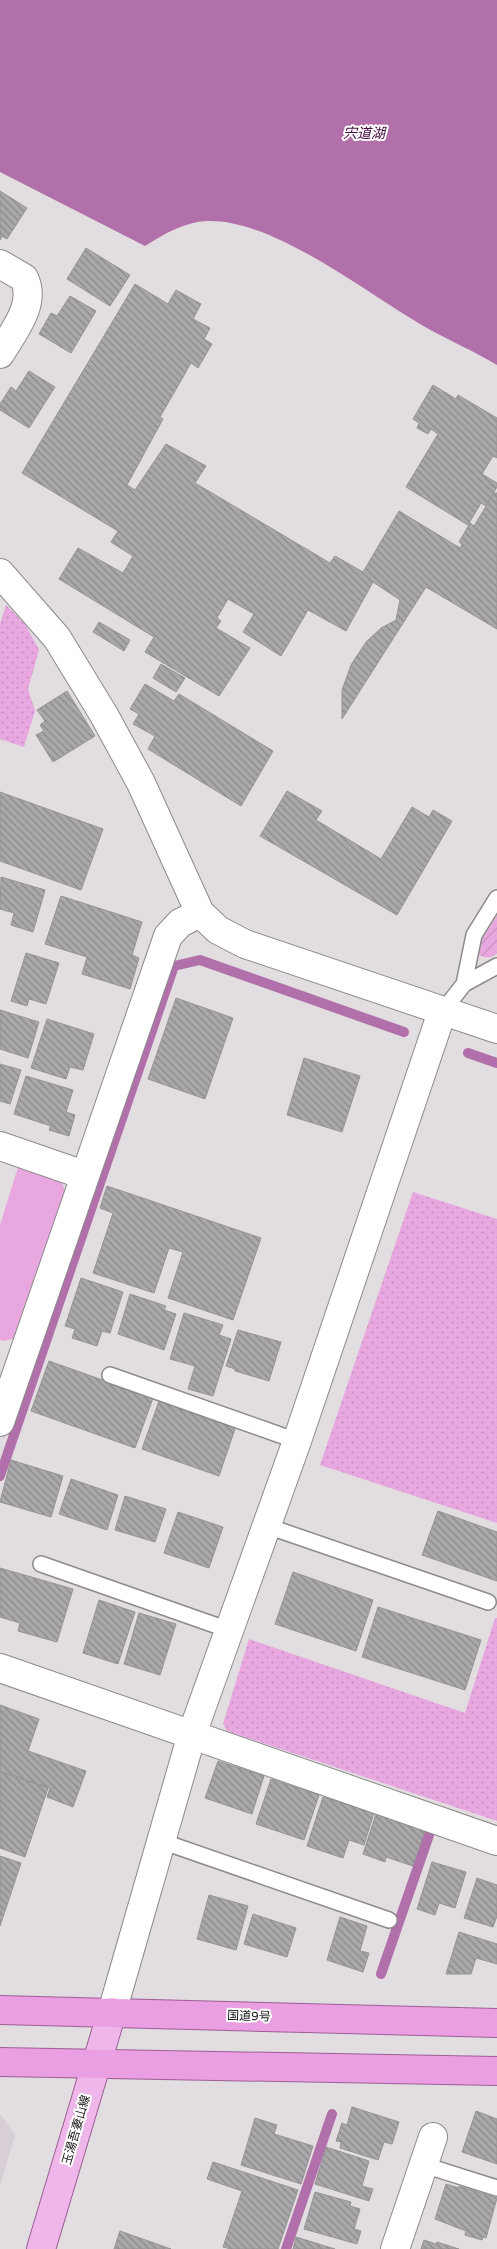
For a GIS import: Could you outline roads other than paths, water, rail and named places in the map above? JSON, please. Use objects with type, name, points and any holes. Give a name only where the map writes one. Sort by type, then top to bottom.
[{"type":"highway","name":"国道9号","points":[[0,2010],[497,2023]]},
{"type":"highway","points":[[0,2062],[497,2071]]},
{"type":"main road","name":"玉湯吾妻山線","points":[[41,2249],[112,2012]]},
{"type":"street","points":[[0,264],[24,278],[29,296],[27,307],[0,354]]},
{"type":"street","points":[[0,573],[57,638],[104,715],[141,783],[200,913],[218,930],[246,944],[442,1012],[497,1029]]},
{"type":"street","points":[[0,1422],[11,1352],[84,1175],[168,936],[180,923],[200,913]]},
{"type":"street","points":[[112,2012],[192,1734],[297,1441],[442,1012]]},
{"type":"street","points":[[0,1146],[84,1175]]},
{"type":"street","points":[[0,1668],[497,1841]]},
{"type":"street","points":[[395,2249],[433,2136]]},
{"type":"lane","points":[[464,984],[474,935],[497,898]]},
{"type":"lane","points":[[442,1012],[464,984],[497,966]]},
{"type":"lane","points":[[110,1375],[297,1441]]},
{"type":"lane","points":[[267,1526],[488,1602]]},
{"type":"lane","points":[[41,1564],[229,1630]]},
{"type":"lane","points":[[161,1841],[389,1920]]},
{"type":"lane","points":[[424,2166],[497,2188]]},
{"type":"water","name":"宍道湖","points":[[0,0],[497,0],[497,365],[427,328],[320,261],[261,232],[233,223],[207,221],[174,229],[145,246],[0,172]]},
{"type":"waterway","points":[[0,1476],[174,966],[200,960],[404,1032]]},
{"type":"waterway","points":[[468,1053],[497,1063]]},
{"type":"waterway","points":[[381,1974],[429,1835]]},
{"type":"waterway","points":[[286,2249],[332,2114]]}]
